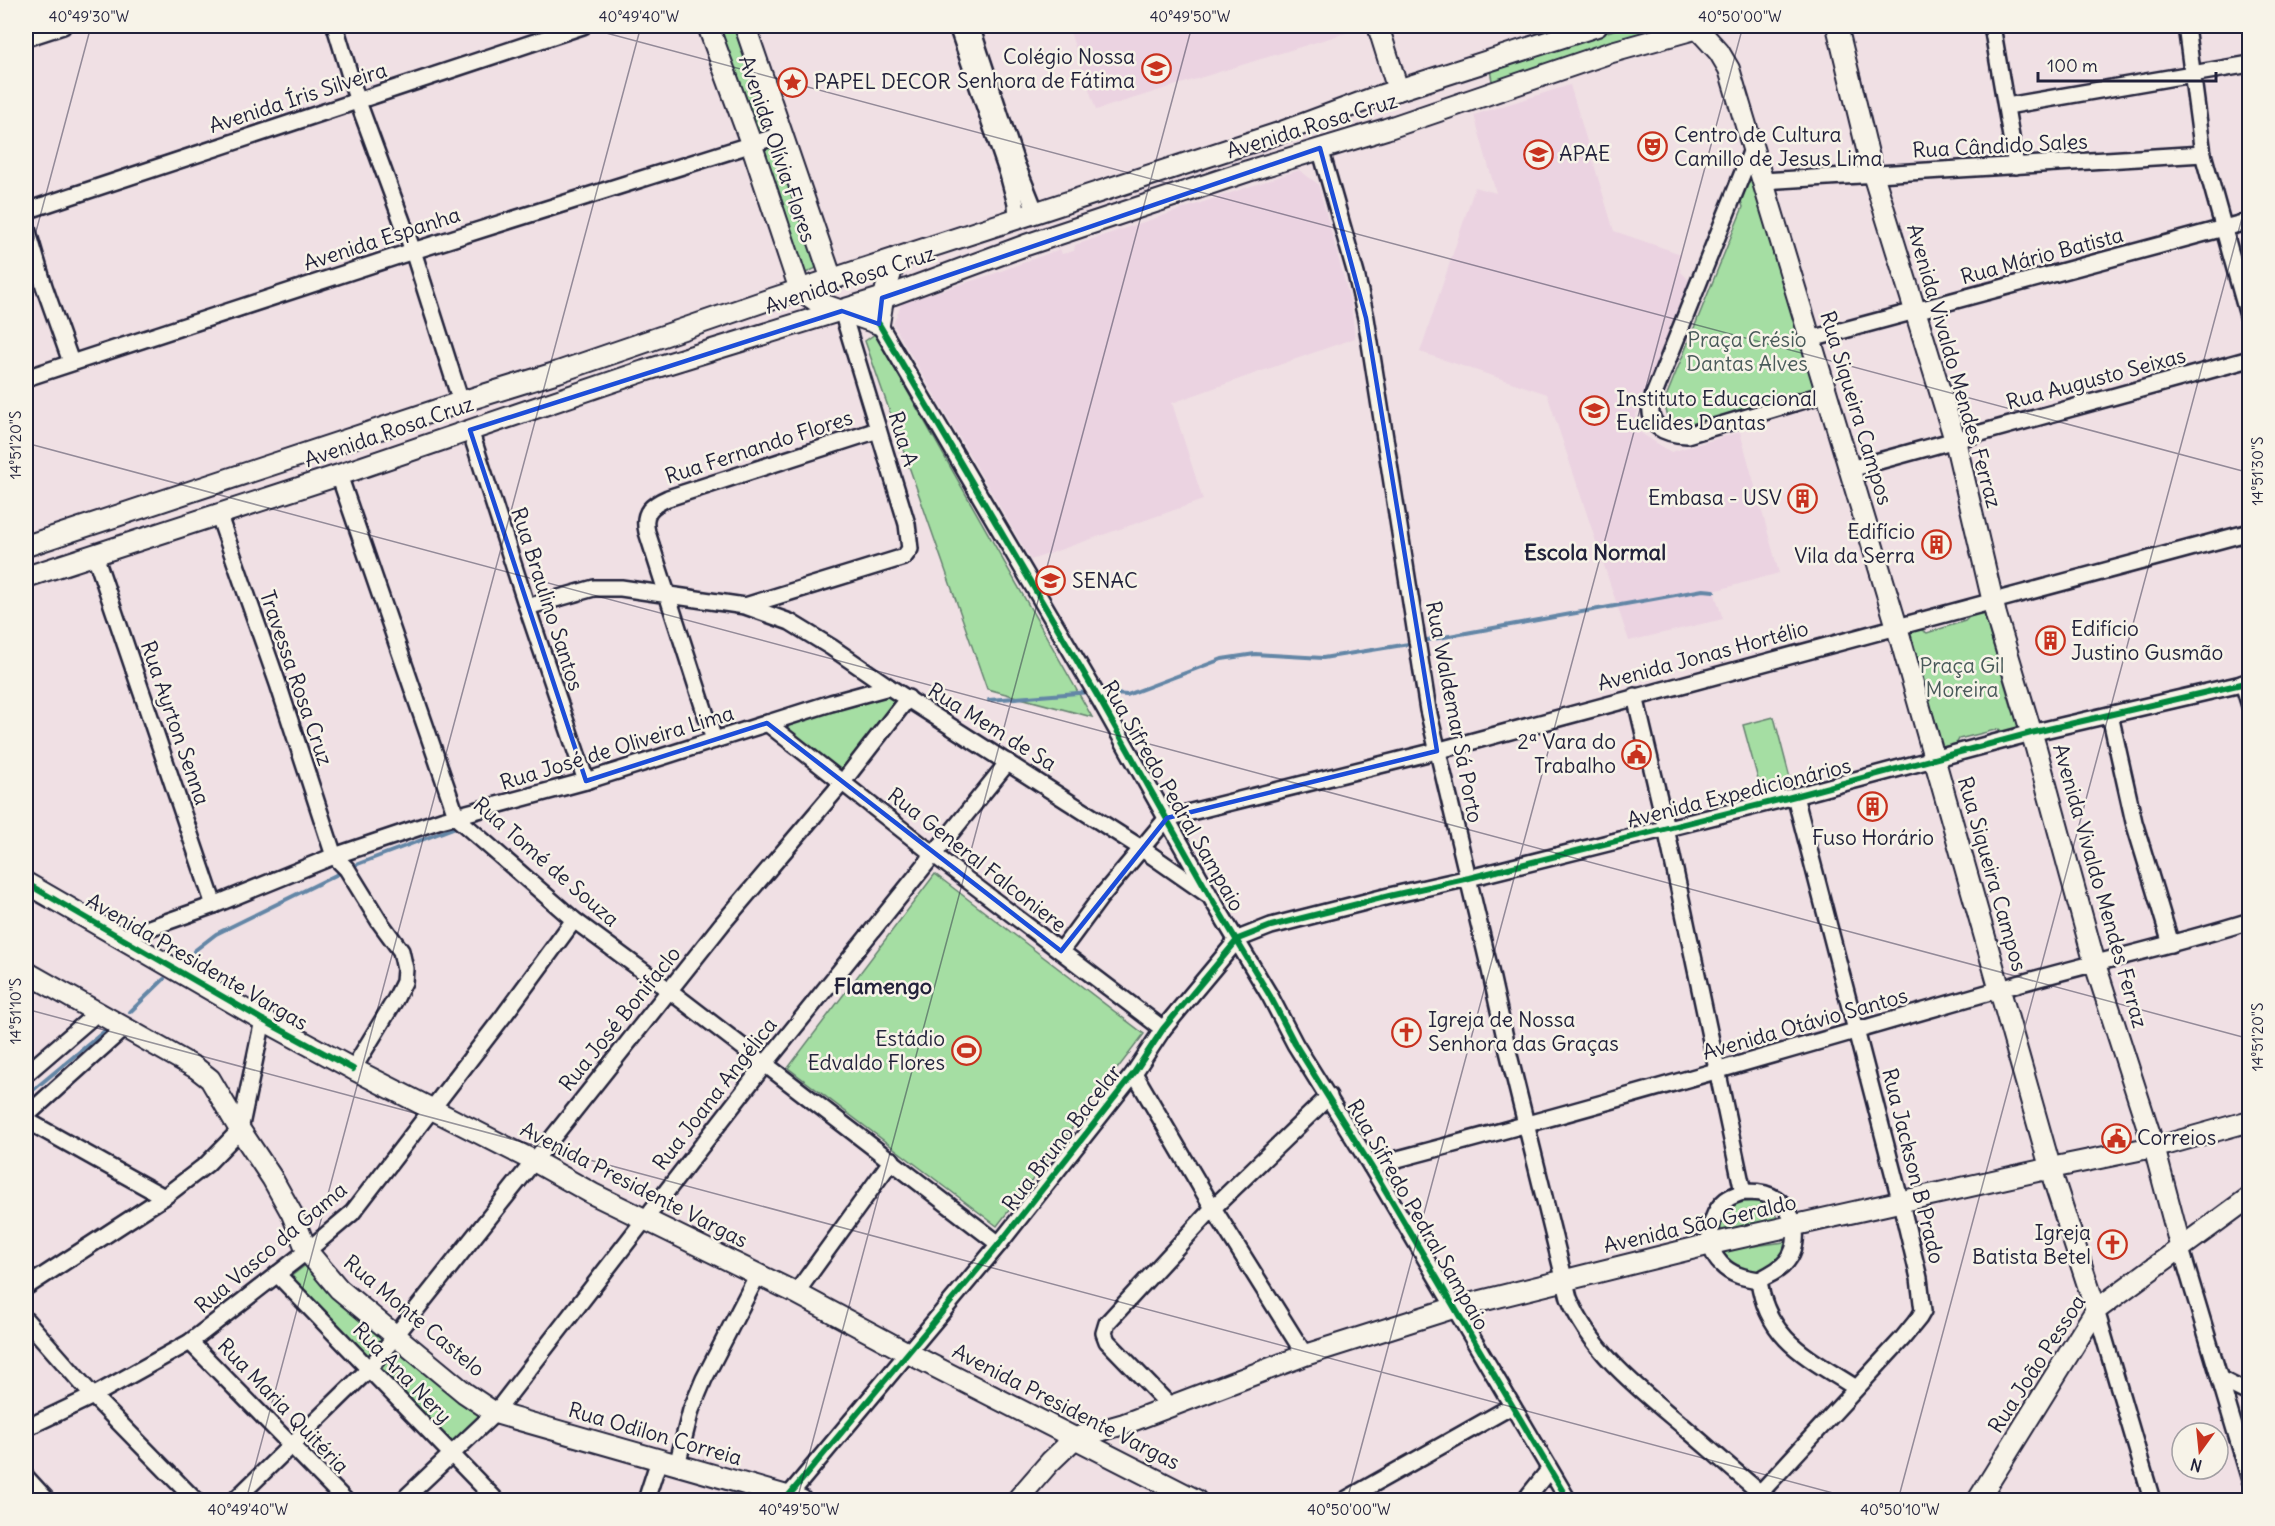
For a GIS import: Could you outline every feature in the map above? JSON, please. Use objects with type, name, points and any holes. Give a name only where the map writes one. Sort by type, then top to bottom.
[{"type":"main road","name":"Avenida Olívia Flores","points":[[708,26],[751,143],[800,290]]},
{"type":"main road","name":"Avenida Olívia Flores","points":[[745,26],[827,276]]},
{"type":"main road","points":[[1378,26],[1398,90]]},
{"type":"main road","name":"Avenida Rosa Cruz","points":[[26,546],[800,290],[827,276],[898,257],[1036,213],[1276,134],[1398,90],[1597,26]]},
{"type":"main road","name":"Avenida Vivaldo Mendes Ferraz","points":[[1837,26],[1873,174],[1955,440],[1992,601],[2095,964],[2154,1147],[2181,1249]]},
{"type":"main road","name":"Avenida Rosa Cruz","points":[[26,577],[339,475],[644,371],[882,298],[1026,245],[1320,148],[1386,129],[1612,52],[1693,28]]},
{"type":"main road","name":"Rua Siqueira Campos","points":[[1693,28],[1719,52],[1729,69],[1897,627],[2051,1168],[2096,1310]]},
{"type":"main road","points":[[1471,67],[1483,71],[1488,79],[1489,86],[1483,96]]},
{"type":"main road","points":[[1090,194],[1086,206],[1087,213],[1090,217],[1100,221]]},
{"type":"main road","points":[[800,290],[819,303],[879,324],[882,298],[898,257]]},
{"type":"main road","points":[[802,323],[819,303],[827,276]]},
{"type":"main road","points":[[512,387],[522,397],[517,414]]},
{"type":"main road","points":[[266,467],[262,483],[265,488],[277,494]]},
{"type":"main road","points":[[67,532],[76,536],[82,543],[82,554],[75,561]]},
{"type":"main road","name":"Avenida Presidente Vargas","points":[[26,883],[263,1020],[353,1069],[644,1220],[795,1293],[1075,1438],[1109,1458],[1196,1500]]},
{"type":"main road","name":"Rua Monte Castelo","points":[[26,972],[196,1068],[210,1079],[272,1178],[292,1214],[307,1251],[339,1289],[465,1393],[495,1413]]},
{"type":"main road","name":"Avenida São Geraldo","points":[[1017,1500],[1050,1462],[1075,1438],[1125,1424],[1305,1355],[1453,1308],[1711,1244],[2154,1147],[2250,1121]]},
{"type":"main road","name":"Rua João Pessoa","points":[[1978,1500],[2096,1310],[2250,1197]]},
{"type":"main road","name":"Rua Odilon Correia","points":[[495,1413],[791,1499]]},
{"type":"street","points":[[26,38],[63,26]]},
{"type":"street","points":[[334,26],[357,99],[412,251],[461,402]]},
{"type":"street","name":"Avenida Íris Silveira","points":[[26,211],[357,99],[583,26]]},
{"type":"street","points":[[957,26],[974,57],[1036,213]]},
{"type":"street","points":[[971,26],[974,57],[1008,174],[1016,204],[1017,218]]},
{"type":"street","points":[[1992,26],[2016,166]]},
{"type":"street","points":[[2186,26],[2203,154],[2222,230],[2250,323]]},
{"type":"street","points":[[2007,106],[2250,64]]},
{"type":"street","name":"Avenida Espanha","points":[[26,378],[412,251],[781,135]]},
{"type":"street","points":[[1753,147],[1651,402],[1652,421],[1660,428],[1677,435],[1687,435],[1825,394]]},
{"type":"street","name":"Rua Waldemar Sá Porto","points":[[1320,148],[1356,274],[1366,318],[1416,643],[1437,751],[1564,1281],[1575,1313],[1609,1360],[1664,1411],[1765,1496]]},
{"type":"street","name":"Rua Cândido Sales","points":[[1763,181],[2203,154]]},
{"type":"street","name":"Rua Mário Batista","points":[[1810,339],[2250,221]]},
{"type":"street","points":[[26,225],[44,286],[71,362]]},
{"type":"street","name":"Rua A","points":[[745,606],[904,557],[910,549],[907,524],[842,311]]},
{"type":"street","name":"Rua Sifredo Pedral Sampaio","points":[[879,324],[1101,702],[1210,896],[1238,939],[1295,1044],[1371,1166],[1568,1500]]},
{"type":"street","name":"Rua Augusto Seixas","points":[[1850,469],[2250,359]]},
{"type":"street","name":"Rua Braulino Santos","points":[[470,430],[526,607],[586,781]]},
{"type":"street","name":"Rua Fernando Flores","points":[[666,595],[645,526],[646,516],[653,505],[878,430]]},
{"type":"street","name":"Rua Tomé de Souza","points":[[339,475],[458,818],[574,920],[892,1160],[999,1244]]},
{"type":"street","name":"Travessa Rosa Cruz","points":[[218,513],[278,684],[334,856]]},
{"type":"street","name":"Avenida Jonas Hortélio","points":[[1167,818],[1437,751],[2250,532]]},
{"type":"street","name":"Rua Ayrton Senna","points":[[95,555],[214,905]]},
{"type":"street","points":[[526,607],[605,587],[745,606]]},
{"type":"street","points":[[666,595],[714,740]]},
{"type":"street","name":"Rua Mem de Sa","points":[[745,606],[790,622],[831,647],[889,687],[1141,848],[1210,896]]},
{"type":"street","points":[[2246,683],[2250,706]]},
{"type":"street","name":"Avenida Expedicionários","points":[[1238,939],[1271,926],[1795,796],[2031,733],[2246,683]]},
{"type":"street","name":"Rua José de Oliveira Lima","points":[[121,938],[214,905],[334,856],[441,820],[458,818],[586,781],[766,723],[889,687]]},
{"type":"street","points":[[1635,696],[1666,828],[1743,1192]]},
{"type":"street","name":"Rua José Bonifaclo","points":[[235,1500],[369,1369],[396,1337],[722,924],[842,783],[908,698]]},
{"type":"street","points":[[2110,715],[2134,822],[2171,944]]},
{"type":"street","name":"Rua General Falconiere","points":[[766,723],[933,854],[1163,1029]]},
{"type":"street","name":"Rua Joana Angélica","points":[[403,1500],[495,1413],[765,1064],[1008,762]]},
{"type":"street","name":"Rua Jackson B Prado","points":[[1765,1496],[1923,1311],[1919,1278],[1901,1203],[1795,796]]},
{"type":"street","points":[[1061,951],[1167,818]]},
{"type":"street","points":[[334,856],[349,874],[401,951],[405,969],[404,982],[395,1000],[353,1069]]},
{"type":"street","name":"Rua Vasco da Gama","points":[[26,1428],[93,1396],[190,1342],[352,1213],[574,920]]},
{"type":"street","name":"Avenida Otávio Santos","points":[[1371,1166],[1527,1125],[1857,1032],[2000,989],[2250,921]]},
{"type":"street","name":"Rua Bruno Bacelar","points":[[791,1499],[999,1244],[1134,1073],[1163,1029],[1238,939]]},
{"type":"street","points":[[26,1074],[98,1012]]},
{"type":"street","points":[[26,1287],[164,1197],[207,1164],[240,1130],[263,1020]]},
{"type":"street","points":[[125,1027],[26,1118],[164,1197]]},
{"type":"street","points":[[1134,1073],[1213,1208],[1305,1355]]},
{"type":"street","points":[[1170,1406],[1109,1343],[1104,1335],[1104,1329],[1120,1307],[1213,1208],[1329,1096]]},
{"type":"street","points":[[795,1293],[892,1160]]},
{"type":"street","points":[[1743,1192],[1760,1192],[1774,1197],[1785,1206],[1796,1226],[1794,1247],[1787,1261],[1776,1271],[1759,1280],[1735,1274],[1721,1265],[1714,1255],[1711,1230],[1714,1218],[1724,1202],[1743,1192]]},
{"type":"street","name":"Avenida Vivaldo Mendes Ferraz","points":[[2181,1249],[2250,1480]]},
{"type":"street","name":"Rua Ana Nery","points":[[277,1274],[496,1500]]},
{"type":"street","points":[[646,1500],[668,1462],[704,1379],[757,1276]]},
{"type":"street","points":[[1759,1280],[1764,1305],[1770,1319],[1784,1336],[1799,1351],[1856,1388]]},
{"type":"street","name":"Rua Siqueira Campos","points":[[2096,1310],[2152,1500]]},
{"type":"street","points":[[26,1320],[93,1396],[195,1500]]},
{"type":"street","name":"Rua Maria Quitéria","points":[[190,1342],[345,1500]]},
{"type":"street","points":[[2220,1379],[2250,1394]]},
{"type":"street","points":[[1345,1500],[1512,1406]]},
{"type":"street","points":[[1525,1500],[1549,1470]]},
{"type":"street","points":[[26,1477],[47,1500]]},
{"type":"highlighted area","points":[[1320,148],[1366,318],[1437,751],[1167,818],[1061,951],[767,723],[586,781],[470,430],[842,311],[879,324],[882,298]]},
{"type":"shaded area","name":"Colégio Nossa Senhora de Fátima","points":[[1068,26],[1361,26],[1362,28],[1096,110]]},
{"type":"shaded area","name":"Instituto Educacional Euclides Dantas","points":[[1570,85],[1614,231],[1681,254],[1678,262],[1681,272],[1691,282],[1631,427],[1671,452],[1740,432],[1779,573],[1714,591],[1723,619],[1629,641],[1547,394],[1420,352],[1475,187],[1496,193],[1474,115]]},
{"type":"shaded area","points":[[1299,170],[1318,184],[1351,304],[1355,338],[1172,403],[1203,500],[1031,560],[893,324],[902,303],[993,274],[1060,249],[1062,254],[1074,251],[1075,245]]},
{"type":"green space","points":[[711,26],[743,26],[822,265],[802,275]]},
{"type":"green space","points":[[1626,26],[1663,26],[1668,34],[1493,86],[1490,70]]},
{"type":"green space","name":"Praça Crésio Dantas Alves","points":[[1751,166],[1819,391],[1688,429],[1677,424],[1667,414],[1666,397],[1743,207],[1741,201]]},
{"type":"green space","points":[[875,334],[1092,717],[987,689],[865,341]]},
{"type":"green space","name":"Praça Gil Moreira","points":[[1976,610],[1989,618],[1992,628],[1989,631],[2012,709],[2019,713],[2020,721],[2015,732],[2005,734],[1999,729],[1959,739],[1955,746],[1939,748],[1935,734],[1938,730],[1914,653],[1908,641],[1911,633],[1920,629],[1927,633],[1965,621]]},
{"type":"green space","points":[[883,693],[895,697],[896,704],[843,770],[834,771],[779,726]]},
{"type":"green space","points":[[1774,717],[1791,782],[1761,790],[1743,725]]},
{"type":"green space","name":"Estádio Edvaldo Flores","points":[[935,874],[1144,1034],[997,1226],[788,1068]]},
{"type":"green space","points":[[1756,1201],[1770,1208],[1779,1222],[1708,1235],[1728,1204]]},
{"type":"green space","points":[[1785,1242],[1781,1259],[1755,1277],[1709,1252]]},
{"type":"green space","points":[[307,1264],[326,1290],[386,1338],[368,1358],[289,1278]]},
{"type":"green space","points":[[399,1347],[483,1419],[455,1446],[380,1369]]},
{"type":"waterway","points":[[1422,641],[1703,590],[1714,591]]},
{"type":"waterway","points":[[1101,693],[1127,695],[1222,659],[1255,654],[1323,658],[1415,643]]},
{"type":"waterway","points":[[989,700],[1090,692]]},
{"type":"waterway","points":[[350,867],[456,827]]},
{"type":"waterway","points":[[194,951],[216,934],[344,871]]},
{"type":"waterway","points":[[130,1012],[164,979]]},
{"type":"waterway","points":[[26,1096],[107,1029]]},
{"type":"cycle path","points":[[879,324],[1101,702],[1210,896],[1270,996],[1295,1044],[1371,1166],[1568,1500]]},
{"type":"cycle path","points":[[785,1500],[999,1244],[1134,1073],[1163,1029],[1238,939],[1271,926],[1389,896],[1795,796],[2031,733],[2250,682]]},
{"type":"cycle path","points":[[26,883],[263,1020],[353,1069]]},
{"type":"place","name":"Colégio Nossa Senhora de Fátima","points":[[1156,69]]},
{"type":"place","name":"PAPEL DECOR","points":[[793,82]]},
{"type":"place","name":"Centro de Cultura Camillo de Jesus Lima","points":[[1653,147]]},
{"type":"place","name":"APAE","points":[[1538,154]]},
{"type":"place","name":"Instituto Educacional Euclides Dantas","points":[[1595,411]]},
{"type":"place","name":"Embasa - USV","points":[[1803,498]]},
{"type":"place","name":"Edifício Vila da Serra","points":[[1936,544]]},
{"type":"place","name":"SENAC","points":[[1051,581]]},
{"type":"place","name":"Edifício Justino Gusmão","points":[[2050,641]]},
{"type":"place","name":"2ª Vara do Trabalho","points":[[1637,754]]},
{"type":"place","name":"Fuso Horário","points":[[1873,807]]},
{"type":"place","name":"Igreja de Nossa Senhora das Graças","points":[[1407,1032]]},
{"type":"place","name":"Estádio Edvaldo Flores","points":[[966,1051]]},
{"type":"place","name":"Correios","points":[[2116,1138]]},
{"type":"place","name":"Igreja Batista Betel","points":[[2112,1245]]},
{"type":"district","name":"Escola Normal","points":[[1595,552]]},
{"type":"district","name":"Flamengo","points":[[883,986]]}]
